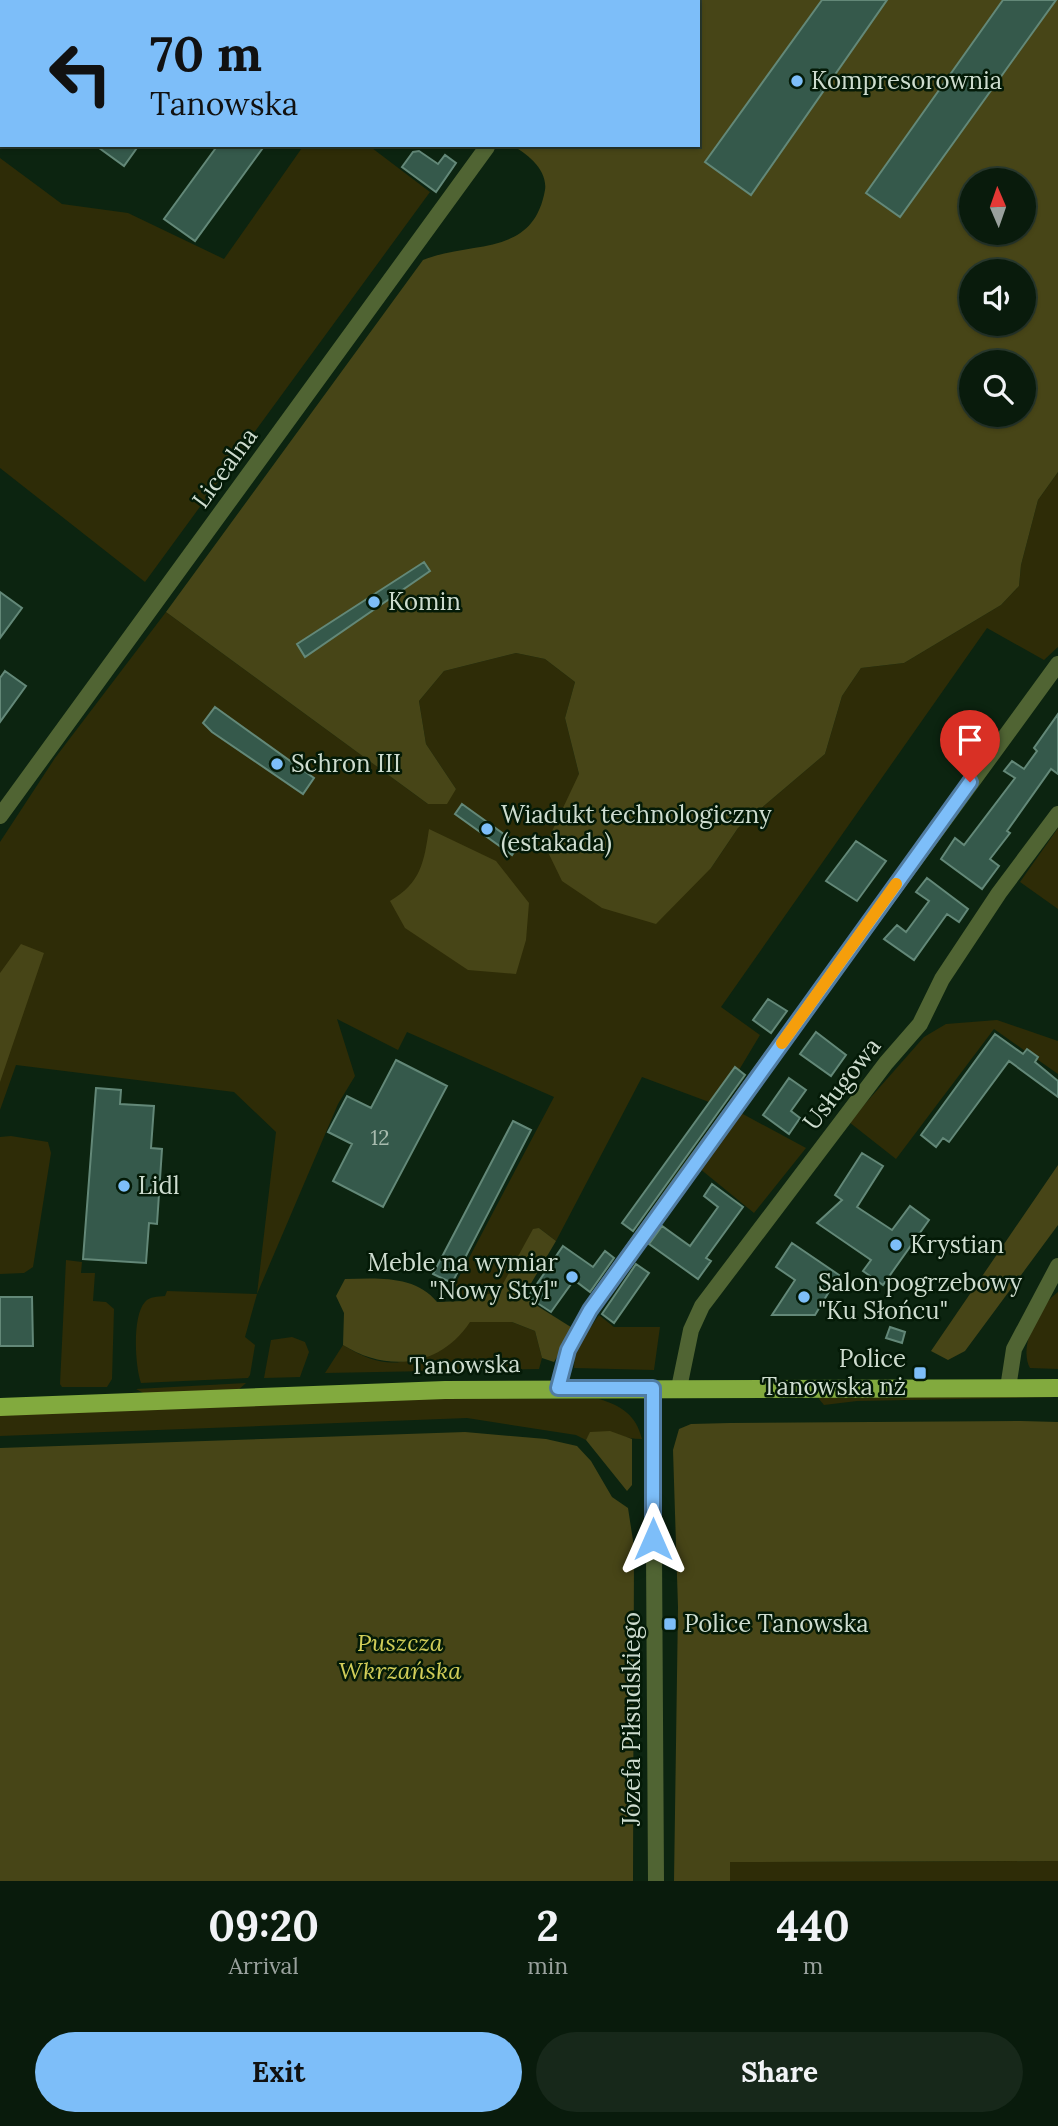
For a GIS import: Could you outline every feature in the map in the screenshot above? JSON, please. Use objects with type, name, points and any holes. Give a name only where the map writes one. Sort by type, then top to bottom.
[{"type":"main road","name":"Tanowska","points":[[0,1407],[445,1390],[1058,1388]]},
{"type":"street","name":"Licealna","points":[[0,816],[486,147]]},
{"type":"street","points":[[558,1388],[568,1350],[597,1300],[1058,664]]},
{"type":"street","name":"Usługowa","points":[[679,1388],[691,1330],[702,1306],[886,1063],[920,1024],[942,979],[999,893],[1058,814]]},
{"type":"street","points":[[1008,1388],[1014,1349],[1058,1266]]},
{"type":"street","name":"Józefa Piłsudskiego","points":[[653,1388],[656,1881]]},
{"type":"shaded area","points":[[303,147],[371,147],[430,192],[145,582],[0,468],[0,158],[62,204],[128,213],[224,259]]},
{"type":"shaded area","points":[[1058,472],[1058,647],[1044,660],[987,628],[721,1007],[760,1035],[739,1070],[734,1068],[709,1102],[642,1077],[556,1241],[539,1228],[499,1291],[463,1301],[451,1292],[554,1097],[407,1032],[398,1050],[337,1019],[355,1076],[338,1104],[257,1294],[276,1132],[234,1092],[16,1065],[0,1110],[0,842],[55,758],[166,612],[428,804],[456,789],[426,744],[419,701],[444,671],[516,653],[545,659],[575,682],[565,718],[579,774],[711,868],[738,828],[825,754],[842,696],[861,668],[904,663],[1001,605],[1019,586],[1021,565],[1038,500]]},
{"type":"shaded area","points":[[1058,828],[1058,909],[1020,882]]},
{"type":"shaded area","points":[[997,1020],[1058,1041],[1058,1074],[994,1029],[896,1159],[849,1122],[924,1037],[946,1024]]},
{"type":"shaded area","points":[[741,1113],[806,1148],[754,1213],[699,1168]]},
{"type":"shaded area","points":[[11,1136],[48,1142],[51,1153],[33,1267],[24,1273],[0,1274],[0,1137]]},
{"type":"shaded area","points":[[66,1260],[82,1262],[81,1273],[95,1273],[93,1301],[106,1302],[114,1309],[112,1379],[107,1387],[62,1387],[60,1384]]},
{"type":"shaded area","points":[[167,1291],[257,1294],[245,1337],[255,1345],[248,1378],[141,1383],[137,1365],[136,1329],[141,1309],[147,1300],[165,1296]]},
{"type":"shaded area","points":[[1058,1292],[1058,1369],[1030,1368],[1027,1349],[1032,1327],[1044,1306]]},
{"type":"shaded area","points":[[599,1315],[614,1327],[660,1327],[654,1370],[574,1368],[575,1350]]},
{"type":"shaded area","points":[[469,1322],[512,1322],[535,1331],[542,1358],[539,1369],[325,1373],[343,1345],[363,1356],[396,1363],[423,1354]]},
{"type":"shaded area","points":[[292,1337],[305,1342],[309,1352],[300,1377],[264,1378],[271,1340]]},
{"type":"shaded area","points":[[246,1383],[237,1391],[147,1395],[136,1389]]},
{"type":"shaded area","points":[[1058,1394],[1058,1397],[857,1401],[824,1405],[819,1399],[819,1397]]},
{"type":"shaded area","points":[[392,1398],[599,1399],[627,1413],[636,1424],[642,1439],[591,1432],[586,1440],[576,1435],[467,1418],[0,1436],[0,1415]]},
{"type":"shaded area","points":[[1058,1861],[1058,1881],[730,1881],[730,1862]]},
{"type":"green space","points":[[700,0],[1058,0],[1058,472],[1038,500],[1021,565],[1019,586],[1001,605],[904,663],[861,668],[842,696],[825,754],[738,828],[711,868],[656,924],[602,908],[562,881],[545,846],[579,774],[565,718],[575,682],[545,659],[516,653],[444,671],[419,701],[426,744],[456,789],[447,804],[428,804],[166,612],[423,260],[498,243],[514,237],[528,227],[538,212],[545,190],[543,176],[535,163],[514,147],[700,147]]},
{"type":"green space","points":[[429,829],[496,861],[529,903],[526,940],[516,974],[468,970],[405,928],[390,901],[415,879],[423,862]]},
{"type":"green space","points":[[21,944],[44,953],[0,1082],[0,973]]},
{"type":"green space","points":[[1058,1165],[1058,1225],[965,1351],[948,1360],[931,1351]]},
{"type":"green space","points":[[539,1228],[556,1241],[523,1297],[574,1329],[554,1362],[542,1358],[535,1331],[512,1322],[470,1322],[444,1349],[411,1361],[377,1359],[343,1345],[344,1313],[336,1296],[345,1279],[395,1280],[418,1287],[437,1302],[463,1301],[499,1291],[533,1229]]},
{"type":"green space","points":[[1058,1422],[1058,1861],[730,1862],[730,1881],[674,1881],[678,1607],[673,1450],[679,1429],[691,1424],[730,1423]]},
{"type":"green space","points":[[610,1431],[632,1439],[632,1485],[627,1491],[586,1440],[590,1432]]},
{"type":"green space","name":"Puszcza Wkrzańska","points":[[465,1432],[546,1439],[577,1446],[591,1461],[612,1497],[628,1508],[634,1547],[633,1881],[0,1881],[0,1448]]},
{"type":"building","name":"Kompresorownia","points":[[822,0],[887,0],[751,195],[705,162]]},
{"type":"building","points":[[1003,0],[1056,0],[900,217],[866,193]]},
{"type":"building","points":[[98,147],[138,147],[124,166]]},
{"type":"building","points":[[217,147],[264,147],[195,241],[164,219]]},
{"type":"building","points":[[419,151],[438,164],[445,155],[456,163],[436,192],[402,167],[413,152]]},
{"type":"building","name":"Komin","points":[[424,562],[430,571],[305,657],[297,644]]},
{"type":"building","points":[[0,592],[22,608],[0,638]]},
{"type":"building","points":[[5,671],[26,686],[0,722],[0,678]]},
{"type":"building","name":"Schron III","points":[[215,707],[314,778],[303,794],[212,732],[203,723]]},
{"type":"building","points":[[1058,714],[1058,774],[1051,769],[1007,831],[1010,833],[990,859],[999,866],[982,889],[941,859],[955,838],[964,845],[1015,778],[1004,771],[1012,761],[1024,769],[1037,751],[1034,748]]},
{"type":"building","name":"Wiadukt technologiczny (estakada)","points":[[462,804],[519,845],[512,855],[455,814]]},
{"type":"building","points":[[856,841],[886,861],[857,901],[826,881]]},
{"type":"building","points":[[927,878],[968,909],[959,922],[947,914],[914,960],[884,939],[897,925],[906,932],[929,901],[916,892]]},
{"type":"building","points":[[768,999],[787,1011],[771,1033],[753,1020]]},
{"type":"building","points":[[816,1032],[846,1055],[831,1076],[800,1054]]},
{"type":"building","points":[[995,1034],[1023,1054],[1027,1049],[1038,1057],[1035,1062],[1058,1081],[1058,1097],[1009,1061],[949,1142],[943,1138],[936,1147],[921,1135]]},
{"type":"building","points":[[396,1060],[447,1086],[383,1207],[333,1181],[352,1144],[328,1132],[347,1096],[371,1108]]},
{"type":"building","points":[[735,1067],[745,1075],[633,1231],[622,1223]]},
{"type":"building","points":[[789,1078],[806,1090],[791,1111],[800,1118],[789,1134],[763,1115]]},
{"type":"building","name":"Lidl","points":[[96,1088],[121,1090],[120,1104],[154,1106],[151,1148],[162,1149],[157,1224],[149,1223],[146,1263],[83,1259]]},
{"type":"building","points":[[513,1121],[531,1130],[452,1283],[433,1274]]},
{"type":"building","points":[[862,1153],[883,1166],[857,1207],[892,1230],[910,1206],[929,1220],[883,1285],[863,1271],[871,1260],[817,1223],[842,1200],[835,1195]]},
{"type":"building","points":[[712,1184],[743,1207],[706,1258],[711,1261],[698,1279],[649,1244],[662,1226],[690,1246],[718,1207],[704,1196]]},
{"type":"building","name":"Salon pogrzebowy \"Ku Słońcu\"","points":[[792,1243],[839,1275],[815,1315],[772,1315],[795,1280],[776,1267]]},
{"type":"building","name":"Meble na wymiar \"Nowy Styl\"","points":[[563,1246],[593,1267],[605,1251],[614,1258],[590,1292],[574,1280],[551,1312],[528,1297]]},
{"type":"building","points":[[636,1264],[649,1273],[614,1323],[602,1314]]},
{"type":"building","points":[[0,1297],[32,1297],[33,1346],[0,1346]]},
{"type":"building","points":[[890,1327],[905,1332],[902,1343],[886,1338]]},
{"type":"slow traffic","points":[[782,1043],[896,884]]},
{"type":"place","name":"Kompresorownia","points":[[797,81]]},
{"type":"place","name":"Komin","points":[[374,602]]},
{"type":"place","name":"Schron III","points":[[277,764]]},
{"type":"place","name":"Wiadukt technologiczny (estakada)","points":[[487,829]]},
{"type":"place","name":"Lidl","points":[[124,1186]]},
{"type":"place","name":"Krystian","points":[[896,1245]]},
{"type":"place","name":"Meble na wymiar \"Nowy Styl\"","points":[[572,1277]]},
{"type":"place","name":"Salon pogrzebowy \"Ku Słońcu\"","points":[[804,1297]]},
{"type":"place","name":"Police Tanowska nż","points":[[920,1373]]},
{"type":"place","name":"Police Tanowska","points":[[670,1624]]},
{"type":"route","points":[[653,1539],[653,1388],[558,1388],[561,1368],[568,1350],[590,1310],[681,1181],[970,782]]}]
